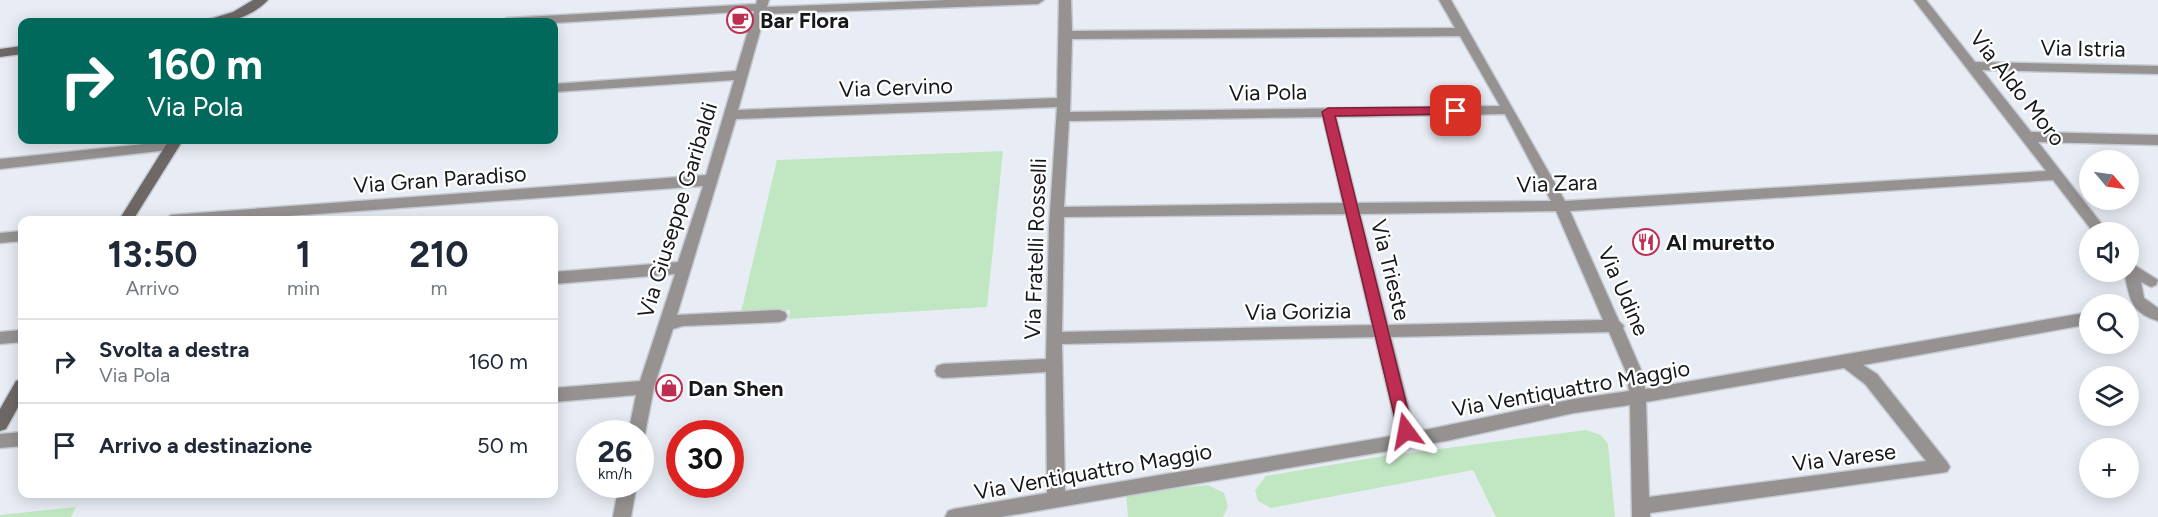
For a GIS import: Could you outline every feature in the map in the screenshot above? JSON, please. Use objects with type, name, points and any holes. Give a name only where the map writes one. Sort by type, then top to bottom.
[{"type":"street","points":[[232,18],[262,0]]},
{"type":"street","points":[[250,18],[262,0]]},
{"type":"street","points":[[558,19],[761,6],[1038,0]]},
{"type":"street","name":"Via Fratelli Rosselli","points":[[1056,500],[1052,365],[1067,35],[1065,0]]},
{"type":"street","name":"Via Udine","points":[[1445,0],[1561,206],[1616,326],[1634,372],[1638,397],[1641,512]]},
{"type":"street","name":"Via Aldo Moro","points":[[1920,0],[2094,222]]},
{"type":"street","name":"Via Giuseppe Garibaldi","points":[[639,420],[646,387],[712,180],[761,6]]},
{"type":"street","points":[[1067,35],[1464,32]]},
{"type":"street","points":[[0,53],[18,51]]},
{"type":"street","name":"Via Istria","points":[[1972,66],[2158,70]]},
{"type":"street","points":[[558,88],[743,75]]},
{"type":"street","name":"Via Pola","points":[[1063,109],[1328,112],[1509,110]]},
{"type":"street","name":"Via Cervino","points":[[730,115],[1063,109]]},
{"type":"street","name":"Via Trieste","points":[[1328,112],[1383,332],[1407,440]]},
{"type":"street","points":[[2029,137],[2158,140]]},
{"type":"street","points":[[0,164],[166,144]]},
{"type":"street","points":[[128,216],[173,144]]},
{"type":"street","name":"Via Zara","points":[[1058,212],[1561,206],[2058,175]]},
{"type":"street","name":"Via Gran Paradiso","points":[[225,216],[712,180]]},
{"type":"street","points":[[0,238],[18,236]]},
{"type":"street","points":[[558,278],[685,267]]},
{"type":"street","points":[[2155,281],[2144,280],[2131,290],[2158,315]]},
{"type":"street","points":[[666,324],[684,320],[779,316]]},
{"type":"street","name":"Via Ventiquattro Maggio","points":[[954,517],[1407,440],[1574,406],[1638,397],[2079,320]]},
{"type":"street","name":"Via Gorizia","points":[[1054,338],[1616,326]]},
{"type":"street","points":[[0,338],[18,336]]},
{"type":"street","name":"Via Varese","points":[[1866,358],[1871,379]]},
{"type":"street","name":"Via Varese","points":[[1641,512],[1833,481],[1941,467],[1871,379],[1846,361]]},
{"type":"street","points":[[944,371],[1052,365]]},
{"type":"street","points":[[558,395],[646,387]]},
{"type":"street","points":[[0,424],[5,406],[18,391]]},
{"type":"street","points":[[0,441],[18,439]]},
{"type":"street","points":[[622,517],[625,498]]},
{"type":"green space","points":[[1003,151],[987,307],[789,319],[790,310],[741,312],[777,160]]},
{"type":"green space","points":[[1586,430],[1601,435],[1608,444],[1615,517],[1496,517],[1473,470],[1271,508],[1258,501],[1255,490],[1266,476],[1378,457]]},
{"type":"green space","points":[[1208,485],[1224,493],[1228,506],[1223,517],[1128,517],[1126,494]]},
{"type":"green space","points":[[76,507],[71,517],[0,517],[0,515]]},
{"type":"place","name":"Bar Flora","points":[[740,20]]},
{"type":"place","name":"Al muretto","points":[[1646,242]]},
{"type":"place","name":"Dan Shen","points":[[669,388]]},
{"type":"route","points":[[1406,431],[1328,112],[1456,111]]}]
